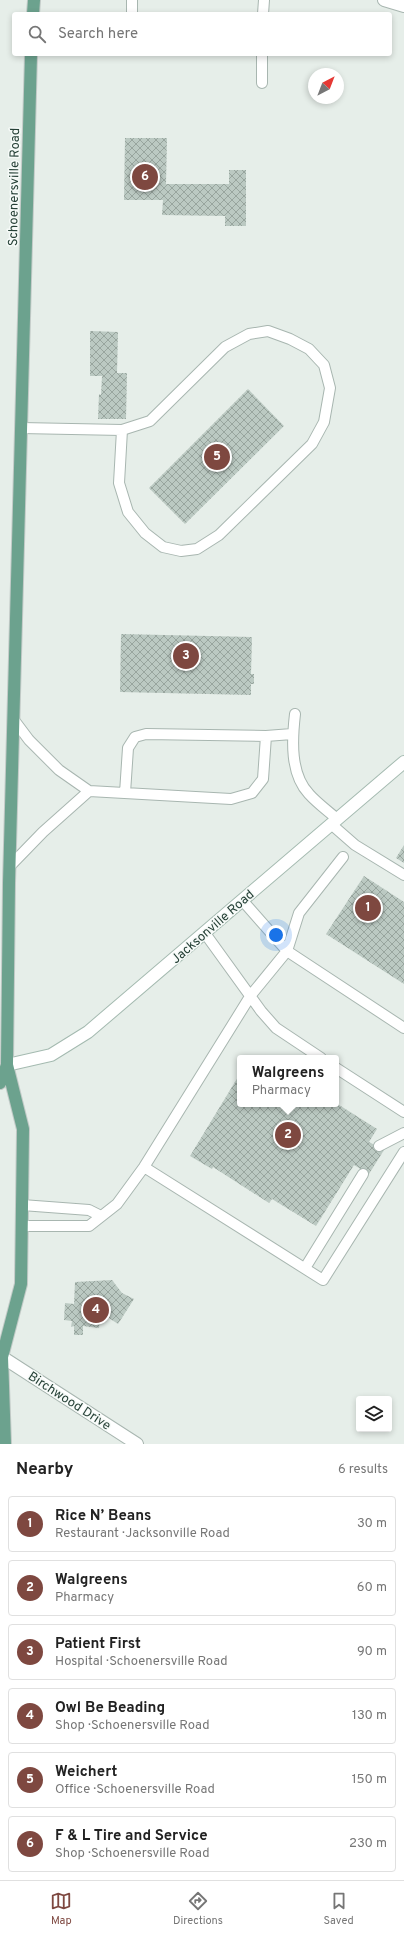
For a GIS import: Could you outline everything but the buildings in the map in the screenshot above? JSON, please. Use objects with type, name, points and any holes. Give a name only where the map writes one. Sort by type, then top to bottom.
[{"type":"main road","points":[[33,12],[34,0]]},
{"type":"main road","name":"Schoenersville Road","points":[[5,1444],[1,1353],[21,1284],[23,1129],[7,1065],[10,866],[31,56]]},
{"type":"main road","name":"Schoenersville Road","points":[[0,1083],[7,1065]]},
{"type":"street","points":[[384,0],[404,6]]},
{"type":"street","name":"Jacksonville Road","points":[[7,1065],[51,1055],[88,1032],[404,762]]},
{"type":"street","name":"Birchwood Drive","points":[[1,1353],[137,1444]]},
{"type":"lane","points":[[132,0],[132,12]]},
{"type":"lane","points":[[263,12],[264,0]]},
{"type":"lane","points":[[262,56],[262,83]]},
{"type":"lane","points":[[21,428],[122,430],[150,421],[225,347],[249,334],[268,331],[290,339],[309,349],[324,365],[330,388],[324,422],[312,444],[219,535],[197,549],[181,551],[163,547],[145,534],[128,512],[118,483],[122,430]]},
{"type":"lane","points":[[295,714],[292,734],[298,776],[308,793],[355,844],[404,875]]},
{"type":"lane","points":[[14,720],[29,740],[59,770],[89,791],[230,799],[252,794],[263,779],[266,736]]},
{"type":"lane","points":[[126,793],[128,748],[135,737],[146,734],[266,736],[292,734]]},
{"type":"lane","points":[[10,866],[43,832],[89,791]]},
{"type":"lane","points":[[22,1226],[89,1226],[117,1204],[144,1167],[251,995],[287,951],[299,914],[343,857]]},
{"type":"lane","points":[[242,900],[287,951],[404,1028]]},
{"type":"lane","points":[[204,932],[276,1028],[316,1055]]},
{"type":"lane","points":[[339,1070],[404,1112]]},
{"type":"lane","points":[[379,1146],[404,1133]]},
{"type":"lane","points":[[144,1167],[323,1280],[404,1152]]},
{"type":"lane","points":[[305,1268],[363,1174]]},
{"type":"lane","points":[[22,1205],[89,1210],[101,1216]]},
{"type":"place","name":"F & L Tire and Service","points":[[145,177]]},
{"type":"place","name":"Weichert","points":[[217,457]]},
{"type":"place","name":"Patient First","points":[[186,656]]},
{"type":"place","name":"Rice N’ Beans","points":[[368,908]]},
{"type":"place","name":"Walgreens","points":[[288,1135]]},
{"type":"place","name":"Owl Be Beading","points":[[96,1310]]}]
